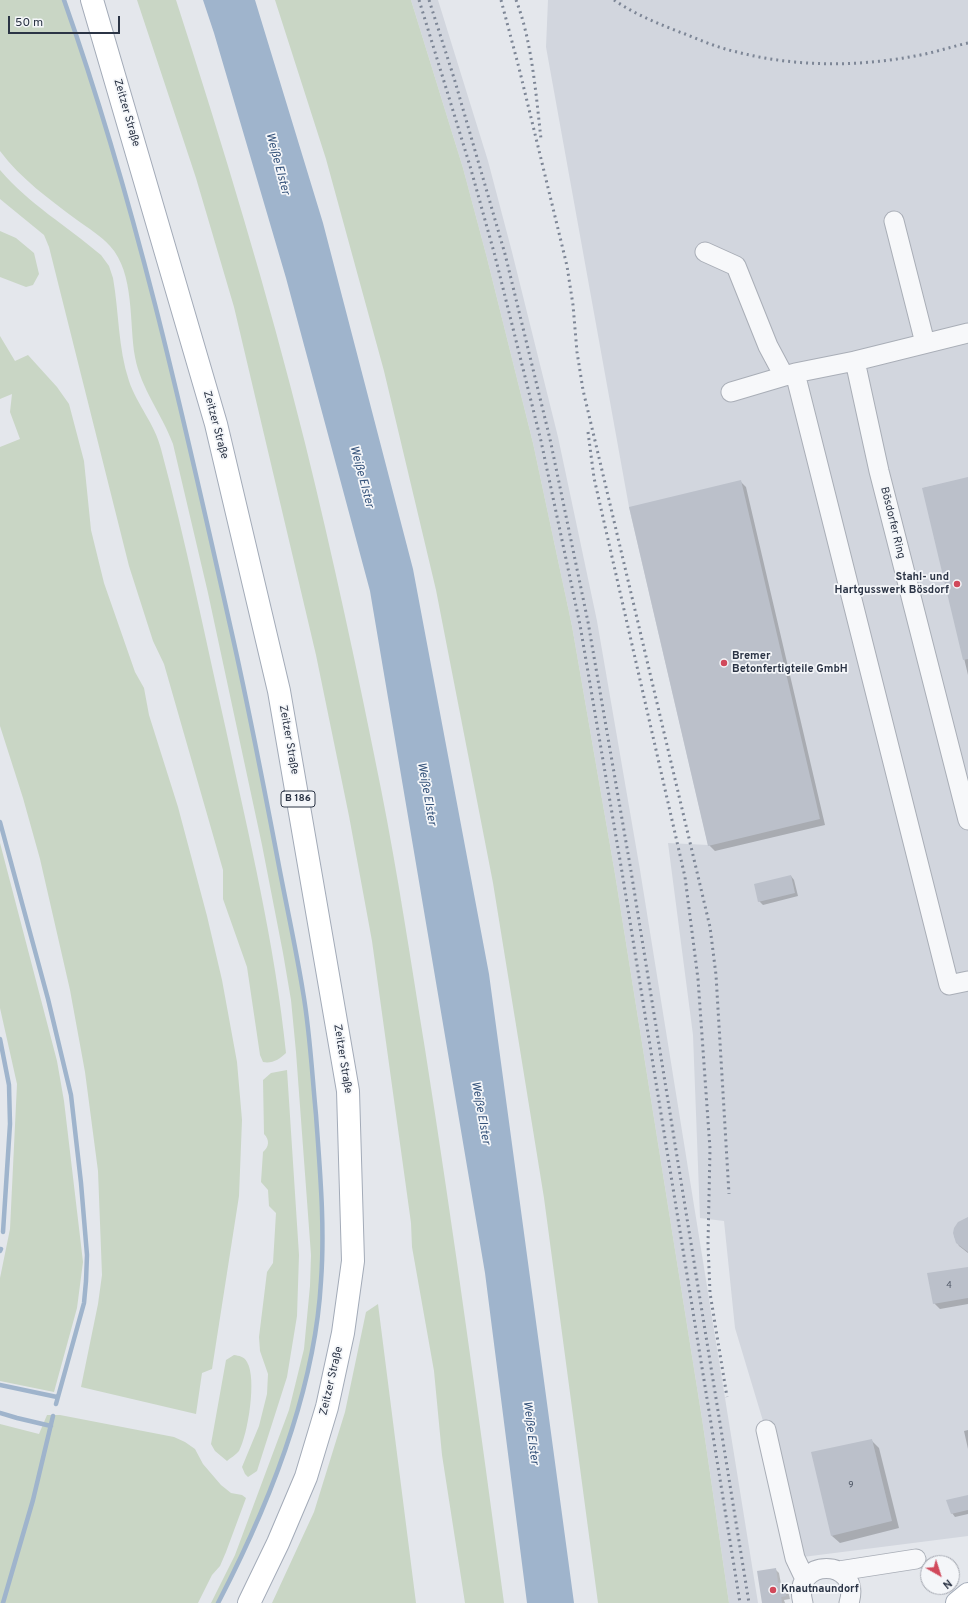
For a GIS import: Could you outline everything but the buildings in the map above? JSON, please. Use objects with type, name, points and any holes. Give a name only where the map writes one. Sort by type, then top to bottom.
[{"type":"main road","name":"Zeitzer Straße","points":[[92,0],[216,424],[279,691],[348,1091],[353,1261],[343,1333],[327,1407],[306,1477],[278,1543],[249,1603]]},
{"type":"main road","points":[[957,1603],[968,1594]]},
{"type":"street","points":[[894,221],[925,343]]},
{"type":"street","points":[[705,252],[736,266],[768,346],[789,374],[949,985],[968,981]]},
{"type":"street","points":[[731,392],[789,374],[855,361],[968,333]]},
{"type":"street","name":"Bösdorfer Ring","points":[[855,361],[881,479],[968,820]]},
{"type":"street","points":[[766,1430],[795,1558],[805,1579]]},
{"type":"street","points":[[839,1571],[916,1559]]},
{"type":"street","points":[[803,1603],[801,1590],[805,1579],[818,1568],[830,1568],[839,1571],[848,1578],[852,1594],[849,1603]]},
{"type":"shaded area","points":[[411,0],[438,0],[488,161],[558,437],[597,621],[640,870],[758,1603],[729,1603],[703,1425],[615,874],[572,626],[533,443],[487,258],[463,168]]},
{"type":"shaded area","points":[[548,0],[968,0],[968,1536],[795,1558],[766,1431],[735,1328],[724,1221],[700,1218],[693,1035],[668,843],[708,845],[629,507],[546,47]]},
{"type":"green space","points":[[0,0],[64,0],[114,154],[136,232],[176,388],[237,655],[297,959],[305,1007],[316,1115],[322,1198],[322,1260],[317,1322],[299,1405],[286,1447],[254,1528],[218,1603],[211,1603],[235,1555],[289,1410],[304,1349],[310,1286],[311,1255],[291,1000],[262,845],[208,593],[173,444],[138,369],[133,344],[130,299],[124,270],[118,257],[99,235],[36,188],[17,171],[0,151]]},
{"type":"green space","points":[[137,0],[176,0],[228,165],[276,331],[305,443],[345,615],[387,821],[425,1049],[476,1395],[504,1603],[465,1603],[442,1455],[434,1371],[412,1247],[411,1223],[372,941],[349,816],[316,655],[234,307],[196,178]]},
{"type":"green space","points":[[275,0],[411,0],[463,168],[533,443],[572,626],[615,874],[703,1425],[729,1603],[598,1603],[544,1198],[493,883],[436,590],[384,371],[326,159]]},
{"type":"green space","points":[[0,170],[23,194],[101,255],[109,266],[113,278],[125,368],[132,390],[155,431],[161,449],[179,519],[244,810],[268,931],[286,1053],[273,1062],[263,1062],[260,1055],[247,967],[223,899],[223,870],[164,664],[153,641],[129,566],[49,247],[44,235],[0,199]]},
{"type":"green space","points":[[0,231],[16,238],[34,253],[39,274],[33,285],[26,287],[0,277]]},
{"type":"green space","points":[[0,336],[15,361],[28,355],[57,387],[69,404],[84,461],[91,530],[104,583],[135,672],[144,688],[149,715],[178,807],[207,916],[222,980],[237,1062],[242,1120],[239,1196],[212,1369],[202,1373],[196,1414],[81,1387],[98,1304],[102,1275],[98,1171],[85,1072],[70,990],[40,859],[23,798],[0,726],[0,447],[20,439],[10,412],[12,394],[0,399]]},
{"type":"green space","points":[[0,843],[57,1061],[64,1101],[83,1262],[77,1308],[54,1392],[0,1381],[0,1278],[10,1229],[17,1084],[0,1008]]},
{"type":"green space","points":[[287,1070],[299,1255],[297,1316],[287,1377],[257,1471],[248,1477],[242,1467],[259,1426],[267,1394],[268,1374],[260,1351],[259,1337],[267,1272],[273,1263],[276,1213],[269,1206],[268,1190],[261,1182],[263,1152],[267,1148],[268,1143],[264,1134],[263,1080],[271,1073]]},
{"type":"green space","points":[[378,1304],[416,1603],[272,1603],[314,1512],[345,1412],[366,1312]]},
{"type":"green space","points":[[234,1355],[243,1357],[247,1362],[250,1370],[251,1393],[248,1420],[242,1443],[239,1451],[227,1461],[215,1451],[211,1444],[226,1360]]},
{"type":"green space","points":[[47,1415],[60,1415],[174,1437],[195,1449],[203,1464],[221,1485],[231,1493],[242,1495],[246,1498],[220,1566],[212,1575],[198,1603],[0,1603],[0,1424],[39,1434]]},
{"type":"water","name":"Weiße Elster","points":[[203,0],[255,0],[323,223],[413,569],[489,974],[574,1603],[527,1603],[485,1273],[370,591],[286,278]]},
{"type":"waterway","points":[[64,0],[114,154],[136,232],[176,388],[237,655],[255,743],[300,976],[311,1053],[322,1198],[322,1260],[317,1322],[299,1405],[286,1447],[254,1528],[218,1603]]},
{"type":"waterway","points":[[0,822],[48,999],[71,1095],[81,1183],[87,1255],[84,1303],[56,1404]]},
{"type":"waterway","points":[[0,1039],[9,1085],[10,1124],[3,1232]]},
{"type":"waterway","points":[[0,1385],[57,1397]]},
{"type":"waterway","points":[[0,1413],[51,1426]]},
{"type":"waterway","points":[[3,1603],[33,1500],[53,1416]]},
{"type":"railway","points":[[419,0],[470,166],[495,256],[541,441],[580,625],[622,872],[740,1603]]},
{"type":"railway","points":[[429,0],[454,78],[505,254],[550,439],[588,622],[631,871],[749,1603]]},
{"type":"railway","points":[[501,0],[567,266],[583,390],[710,927],[716,975],[729,1194]]},
{"type":"railway","points":[[516,0],[530,50],[541,139]]},
{"type":"railway","points":[[614,0],[649,19],[711,44],[759,57],[803,63],[848,64],[893,60],[922,55],[968,43]]},
{"type":"railway","points":[[588,432],[594,478],[685,877],[698,979],[710,1149],[708,1244],[710,1293],[727,1397]]},
{"type":"place","name":"Stahl- und Hartgusswerk Bösdorf","points":[[957,584]]},
{"type":"place","name":"Bremer Betonfertigteile GmbH","points":[[724,663]]},
{"type":"place","name":"Knautnaundorf","points":[[773,1590]]}]
